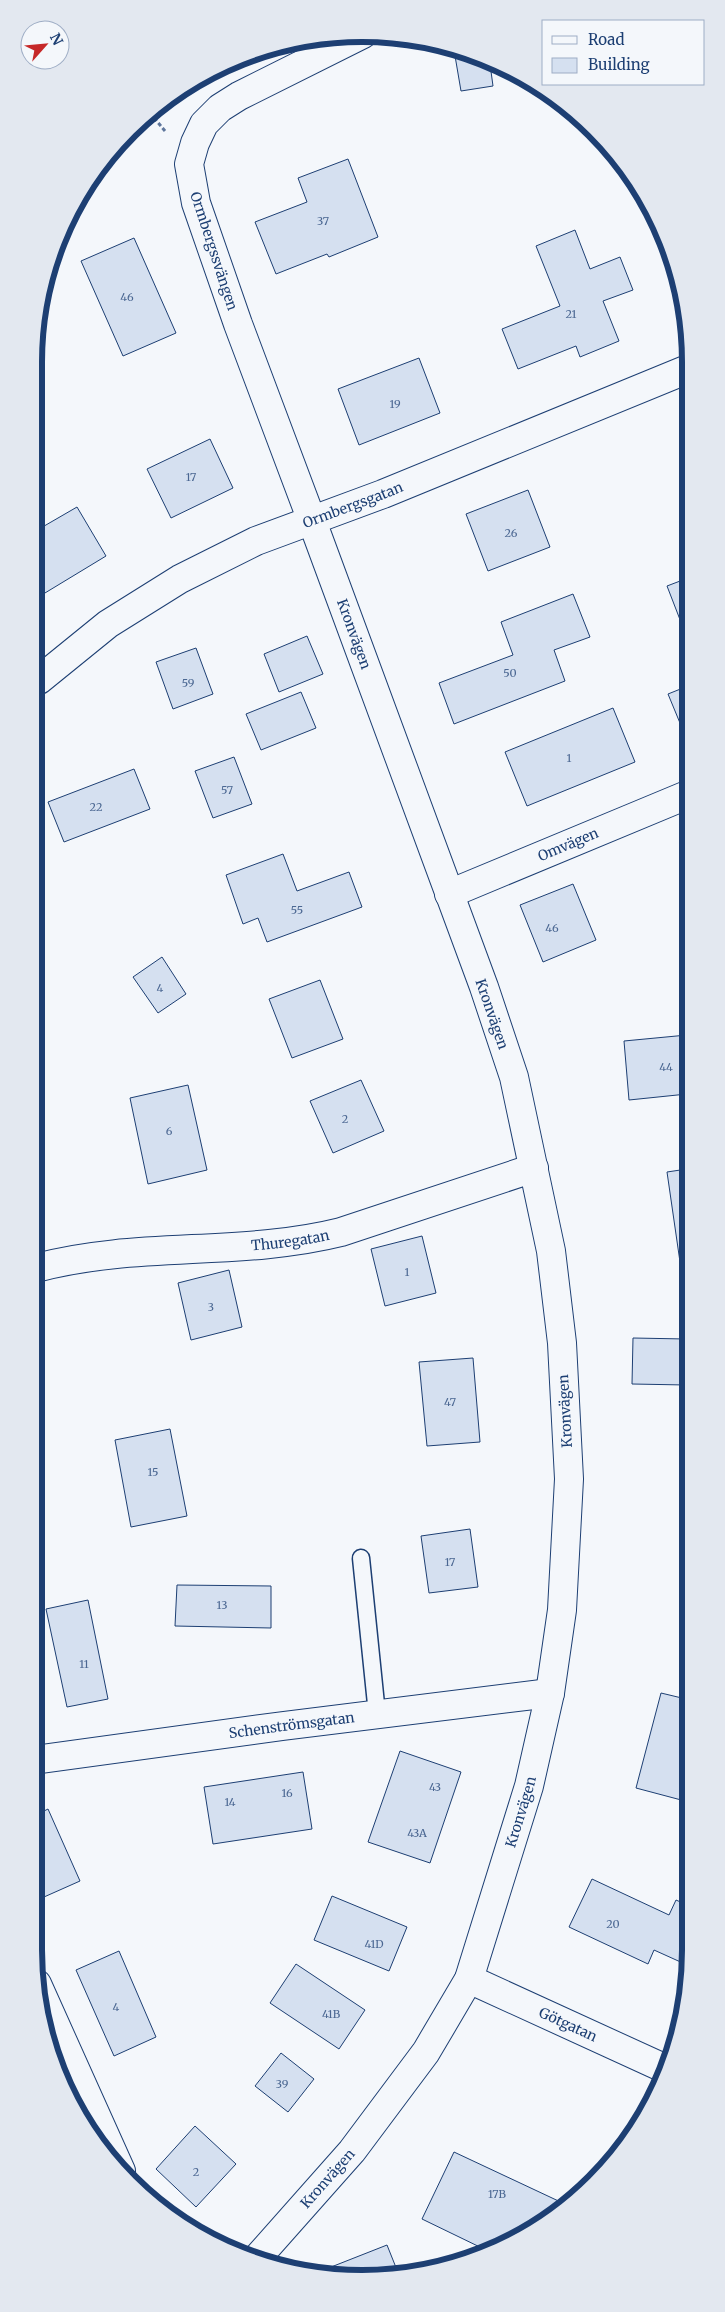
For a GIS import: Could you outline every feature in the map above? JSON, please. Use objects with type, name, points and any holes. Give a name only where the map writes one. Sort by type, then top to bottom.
[{"type":"street","name":"Ormbergssvängen","points":[[312,521],[234,315],[196,203],[189,164],[204,124],[220,108],[239,96],[345,43]]},
{"type":"street","name":"Ormbergsgatan","points":[[42,678],[108,624],[180,579],[256,541],[312,521],[682,371]]},
{"type":"street","name":"Kronvägen","points":[[261,2253],[352,2151],[426,2052],[469,1979],[529,1786],[550,1693],[562,1610],[569,1479],[561,1334],[551,1251],[514,1077],[312,521]]},
{"type":"street","name":"Omvägen","points":[[449,894],[682,797]]},
{"type":"street","name":"Thuregatan","points":[[42,1267],[88,1256],[108,1254],[312,1240],[534,1168]]},
{"type":"street","name":"Schenströmsgatan","points":[[42,1759],[550,1693]]},
{"type":"street","name":"Götgatan","points":[[469,1979],[660,2066]]},
{"type":"street","points":[[49,2010],[109,2144]]},
{"type":"lane","points":[[361,1558],[377,1714]]},
{"type":"building","points":[[455,56],[491,70],[493,86],[461,91]]},
{"type":"building","points":[[348,159],[378,237],[329,257],[327,254],[276,274],[255,222],[307,202],[298,178]]},
{"type":"building","points":[[575,230],[590,269],[620,257],[633,290],[603,301],[619,341],[580,357],[576,346],[518,369],[502,329],[560,306],[536,246]]},
{"type":"building","points":[[134,238],[176,333],[123,356],[81,261]]},
{"type":"building","points":[[419,358],[440,413],[359,445],[338,389]]},
{"type":"building","points":[[210,439],[233,488],[171,518],[147,469]]},
{"type":"building","points":[[528,490],[550,547],[488,571],[466,514]]},
{"type":"building","points":[[77,507],[106,556],[42,595],[42,527]]},
{"type":"building","points":[[682,580],[682,625],[667,586]]},
{"type":"building","points":[[573,594],[590,637],[554,650],[565,681],[454,724],[439,683],[513,655],[501,622]]},
{"type":"building","points":[[307,636],[323,674],[279,692],[264,654]]},
{"type":"building","points":[[196,648],[213,694],[173,709],[156,662]]},
{"type":"building","points":[[682,688],[682,728],[668,694]]},
{"type":"building","points":[[301,692],[316,728],[261,750],[246,714]]},
{"type":"building","points":[[613,708],[635,762],[527,806],[505,752]]},
{"type":"building","points":[[234,757],[252,804],[213,818],[195,771]]},
{"type":"building","points":[[134,769],[150,809],[64,842],[48,802]]},
{"type":"building","points":[[283,854],[297,891],[349,872],[362,907],[267,942],[258,918],[243,924],[226,875]]},
{"type":"building","points":[[573,884],[596,940],[543,962],[520,905]]},
{"type":"building","points":[[162,957],[186,994],[158,1013],[133,977]]},
{"type":"building","points":[[320,980],[343,1039],[292,1058],[269,999]]},
{"type":"building","points":[[682,1035],[682,1095],[629,1100],[624,1041]]},
{"type":"building","points":[[361,1080],[384,1131],[333,1153],[310,1101]]},
{"type":"building","points":[[188,1085],[207,1170],[148,1184],[130,1098]]},
{"type":"building","points":[[682,1170],[682,1262],[680,1262],[667,1172]]},
{"type":"building","points":[[422,1236],[436,1293],[385,1306],[371,1249]]},
{"type":"building","points":[[229,1270],[242,1327],[191,1340],[178,1283]]},
{"type":"building","points":[[633,1338],[682,1339],[682,1385],[632,1384]]},
{"type":"building","points":[[473,1358],[480,1442],[427,1446],[419,1362]]},
{"type":"building","points":[[170,1429],[187,1516],[131,1527],[115,1440]]},
{"type":"building","points":[[470,1529],[478,1587],[429,1593],[421,1536]]},
{"type":"building","points":[[177,1585],[271,1586],[271,1628],[175,1626]]},
{"type":"building","points":[[88,1600],[108,1699],[67,1707],[46,1609]]},
{"type":"building","points":[[661,1693],[682,1698],[682,1800],[636,1788]]},
{"type":"building","points":[[400,1751],[461,1772],[430,1863],[368,1842]]},
{"type":"building","points":[[303,1772],[312,1829],[213,1844],[204,1787]]},
{"type":"building","points":[[48,1809],[80,1881],[42,1898],[42,1812]]},
{"type":"building","points":[[592,1879],[669,1915],[676,1900],[682,1903],[682,1963],[654,1950],[648,1964],[569,1927]]},
{"type":"building","points":[[332,1896],[407,1927],[389,1971],[314,1940]]},
{"type":"building","points":[[119,1951],[156,2037],[114,2056],[76,1970]]},
{"type":"building","points":[[296,1964],[365,2010],[339,2049],[270,2003]]},
{"type":"building","points":[[281,2053],[314,2079],[288,2112],[255,2086]]},
{"type":"building","points":[[195,2126],[236,2164],[196,2207],[156,2169]]},
{"type":"building","points":[[454,2152],[559,2201],[522,2227],[480,2247],[422,2219]]},
{"type":"building","points":[[387,2245],[396,2268],[362,2270],[329,2268]]}]
